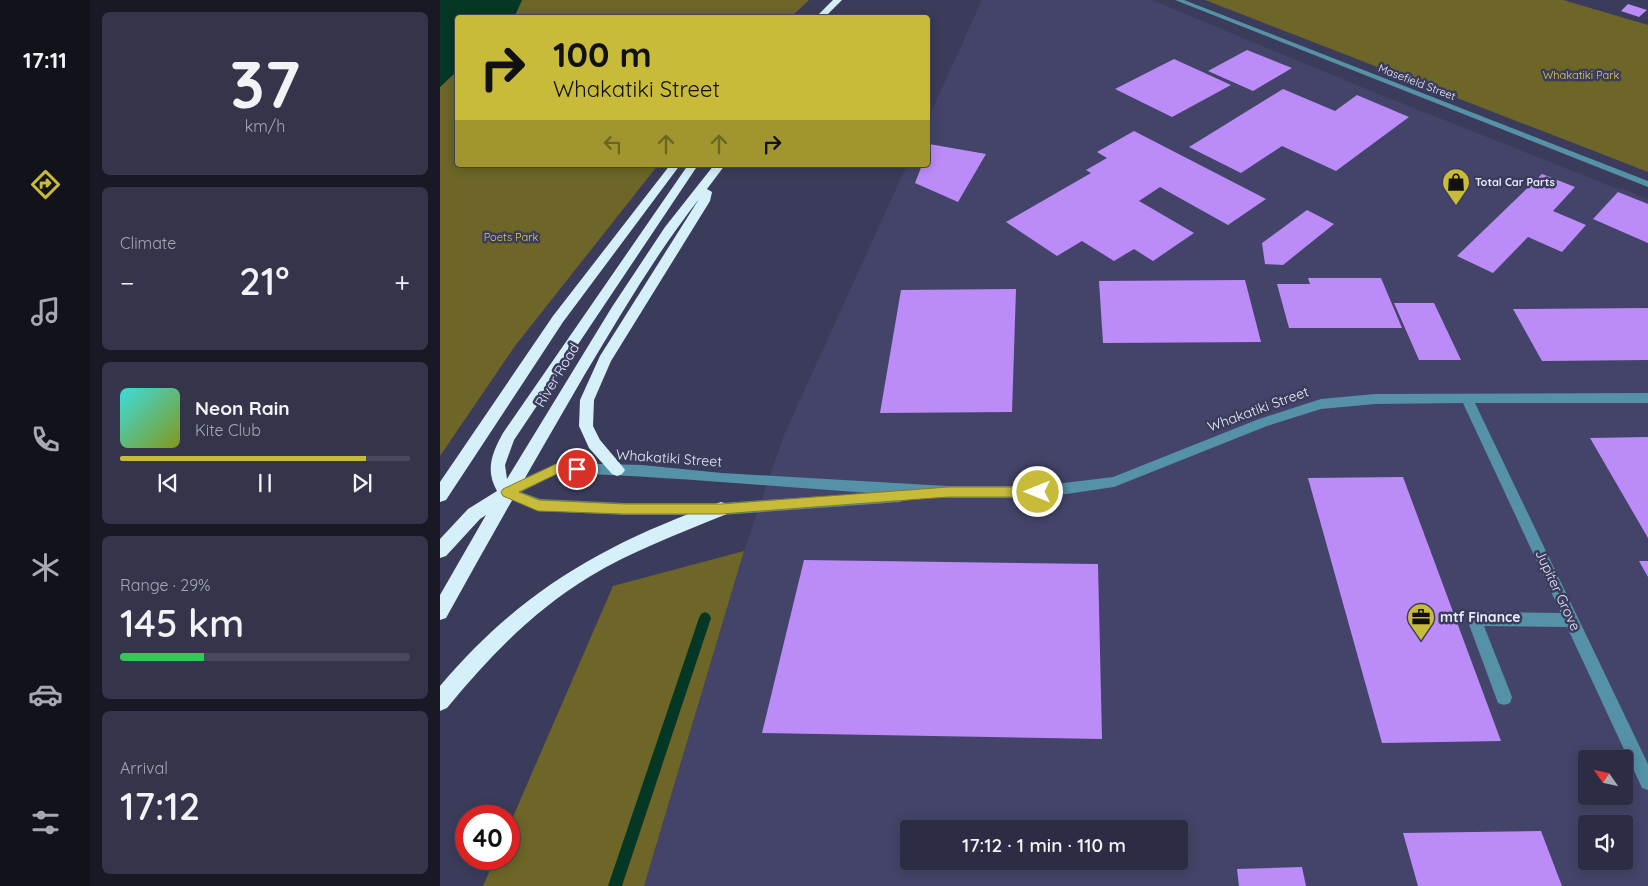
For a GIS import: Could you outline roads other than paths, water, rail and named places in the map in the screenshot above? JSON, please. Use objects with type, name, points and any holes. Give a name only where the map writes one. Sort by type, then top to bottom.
[{"type":"highway","points":[[822,15],[835,3]]},
{"type":"highway","points":[[827,15],[835,3]]},
{"type":"highway","name":"River Road","points":[[440,495],[558,319],[673,167]]},
{"type":"highway","points":[[440,551],[474,514],[507,492],[500,485],[496,470],[499,457],[508,437],[692,167]]},
{"type":"highway","name":"River Road","points":[[440,612],[507,492],[616,310],[671,227],[718,167]]},
{"type":"highway","points":[[617,470],[594,444],[586,426],[587,400],[605,360],[704,201],[711,176]]},
{"type":"highway","points":[[440,701],[473,662],[508,628],[551,593],[605,559],[721,509]]},
{"type":"street","name":"Masefield Street","points":[[1178,0],[1648,184]]},
{"type":"street","name":"Jupiter Grove","points":[[1467,398],[1648,782]]},
{"type":"street","name":"Whakatiki Street","points":[[507,492],[558,468],[642,470],[722,478],[948,492],[1038,492],[1114,482],[1263,422],[1321,404],[1375,399],[1648,398]]},
{"type":"street","name":"Whakatiki Street","points":[[507,492],[538,505],[625,509],[721,509],[948,492]]},
{"type":"street","points":[[1504,697],[1474,619],[1572,620]]},
{"type":"waterway","points":[[615,886],[705,618]]},
{"type":"place","name":"Total Car Parts","points":[[1456,206]]},
{"type":"place","name":"mtf Finance","points":[[1421,641]]},
{"type":"park label","name":"Whakatiki Park","points":[[1581,75]]},
{"type":"park label","name":"Poets Park","points":[[511,237]]}]
